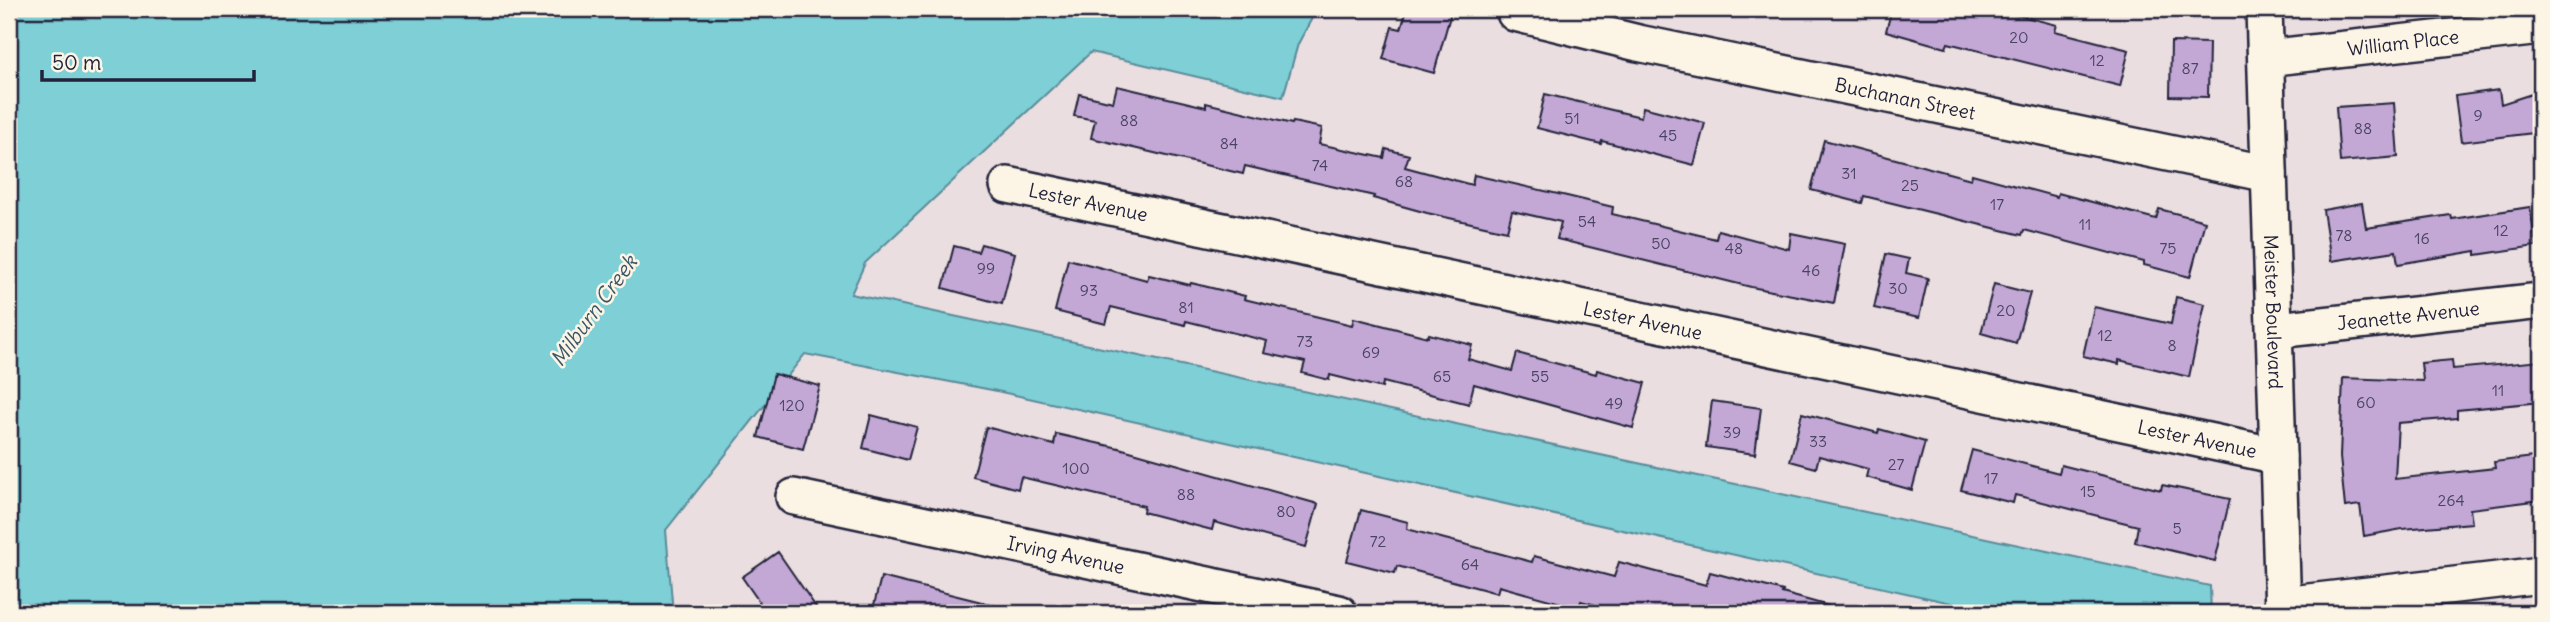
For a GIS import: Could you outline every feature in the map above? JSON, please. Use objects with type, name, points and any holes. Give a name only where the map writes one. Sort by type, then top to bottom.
[{"type":"street","name":"Meister Boulevard","points":[[2264,9],[2283,609]]},
{"type":"street","name":"Buchanan Street","points":[[1530,14],[1638,43],[2269,174]]},
{"type":"street","name":"William Place","points":[[2266,58],[2541,27]]},
{"type":"street","name":"Lester Avenue","points":[[1008,186],[2278,456]]},
{"type":"street","name":"Jeanette Avenue","points":[[2276,330],[2541,301]]},
{"type":"street","name":"Irving Avenue","points":[[794,497],[1339,613]]},
{"type":"street","points":[[2283,609],[2541,575]]},
{"type":"water","name":"Milburn Creek","points":[[9,9],[1317,9],[1298,44],[1283,97],[1091,52],[865,263],[851,294],[2210,586],[2211,613],[1996,613],[992,390],[805,354],[666,530],[673,613],[9,613]]},
{"type":"building","points":[[1407,9],[1452,9],[1434,73],[1383,59],[1392,27],[1401,29]]},
{"type":"building","points":[[1892,9],[1993,9],[2057,25],[2055,31],[2129,50],[2120,86],[1948,43],[1946,48],[1886,31]]},
{"type":"building","points":[[2171,42],[2209,43],[2208,97],[2170,96]]},
{"type":"building","points":[[1117,86],[1206,107],[1206,103],[1292,124],[1293,122],[1322,128],[1319,144],[1384,158],[1386,149],[1409,155],[1405,167],[1472,185],[1474,175],[1567,196],[1613,207],[1612,214],[1716,239],[1718,230],[1789,249],[1791,233],[1845,244],[1834,303],[1751,287],[1557,239],[1561,222],[1512,211],[1507,231],[1245,166],[1243,174],[1091,138],[1095,120],[1074,116],[1079,94],[1113,102]]},
{"type":"building","points":[[2499,90],[2501,104],[2541,91],[2541,132],[2461,142],[2455,96]]},
{"type":"building","points":[[1545,94],[1641,117],[1643,107],[1705,123],[1694,165],[1602,141],[1601,144],[1537,128]]},
{"type":"building","points":[[2394,103],[2398,157],[2340,162],[2336,107]]},
{"type":"building","points":[[1824,140],[1971,179],[1972,174],[2057,197],[2058,193],[2156,219],[2159,209],[2205,221],[2190,277],[2024,230],[2022,235],[1864,196],[1862,203],[1811,190]]},
{"type":"building","points":[[2362,203],[2366,228],[2530,207],[2536,246],[2476,255],[2476,251],[2398,264],[2396,251],[2331,261],[2323,210]]},
{"type":"building","points":[[981,244],[1015,253],[1002,304],[943,288],[954,246],[978,252]]},
{"type":"building","points":[[1886,254],[1909,259],[1906,273],[1928,278],[1919,318],[1874,308]]},
{"type":"building","points":[[1068,259],[1147,280],[1149,275],[1190,285],[1191,283],[1245,296],[1244,299],[1352,325],[1354,318],[1428,337],[1429,334],[1472,345],[1468,359],[1512,371],[1517,353],[1596,374],[1597,370],[1645,383],[1633,428],[1474,384],[1469,404],[1383,382],[1382,388],[1330,375],[1329,380],[1302,373],[1305,362],[1264,353],[1267,341],[1186,321],[1185,325],[1111,307],[1106,324],[1055,311]]},
{"type":"building","points":[[1994,284],[2030,293],[2016,343],[1981,333]]},
{"type":"building","points":[[2176,297],[2205,304],[2189,377],[2119,360],[2119,364],[2083,356],[2094,307],[2171,324]]},
{"type":"building","points":[[2452,360],[2453,369],[2541,361],[2541,402],[2457,410],[2457,418],[2398,423],[2395,479],[2495,468],[2494,462],[2541,456],[2541,500],[2470,509],[2472,523],[2402,529],[2364,536],[2360,505],[2345,507],[2340,457],[2343,378],[2423,381],[2421,363]]},
{"type":"building","points":[[774,374],[820,386],[803,449],[758,437]]},
{"type":"building","points":[[1712,401],[1761,408],[1755,454],[1706,447]]},
{"type":"building","points":[[1802,413],[1925,442],[1912,490],[1866,477],[1868,469],[1819,456],[1816,468],[1790,461]]},
{"type":"building","points":[[871,415],[917,427],[908,460],[863,448]]},
{"type":"building","points":[[986,427],[1054,445],[1056,434],[1119,448],[1318,504],[1306,547],[1214,522],[1212,530],[1143,512],[1144,506],[1021,477],[1018,489],[973,477]]},
{"type":"building","points":[[1972,450],[2059,473],[2061,465],[2161,490],[2162,485],[2230,499],[2215,561],[2135,542],[2138,526],[2015,495],[2013,503],[1961,490]]},
{"type":"building","points":[[1361,510],[1408,522],[1407,529],[1532,562],[1534,556],[1614,577],[1619,562],[1706,585],[1710,572],[1829,606],[1828,613],[1626,613],[1581,601],[1579,608],[1499,586],[1497,593],[1397,566],[1395,573],[1347,561]]},
{"type":"building","points":[[778,552],[820,613],[767,613],[742,577]]},
{"type":"building","points":[[881,577],[994,605],[993,613],[872,613]]}]
